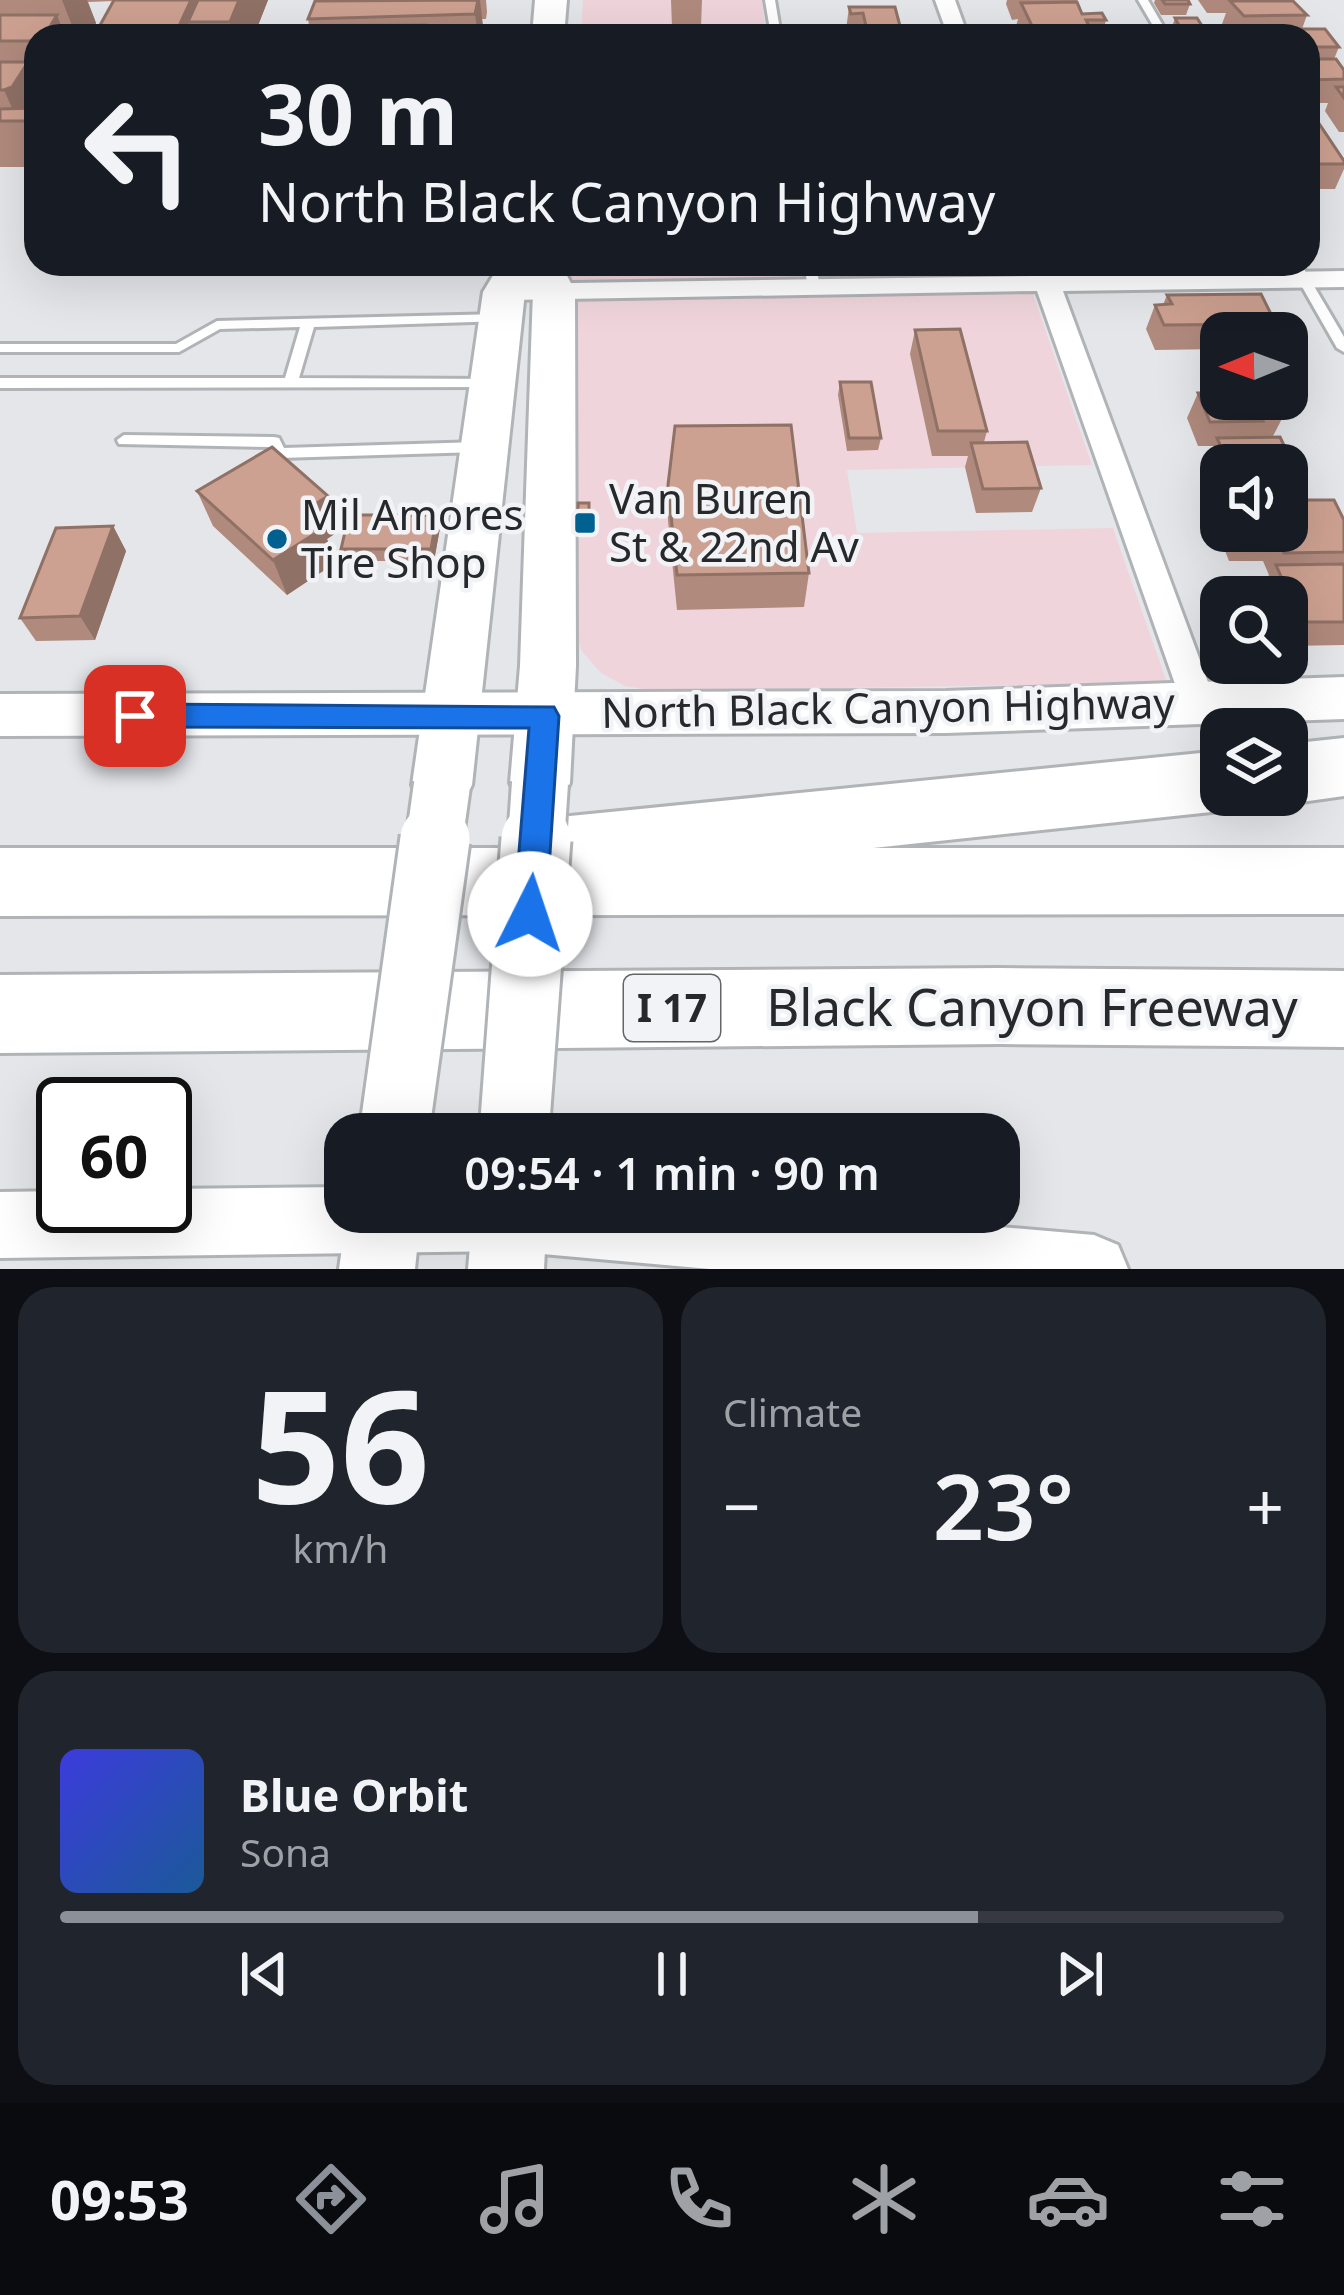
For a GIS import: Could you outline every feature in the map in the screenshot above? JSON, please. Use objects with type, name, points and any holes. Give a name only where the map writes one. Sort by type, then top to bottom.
[{"type":"highway","points":[[1308,771],[1344,767]]},
{"type":"highway","points":[[356,883],[603,842],[1200,783]]},
{"type":"highway","points":[[0,883],[1344,881]]},
{"type":"highway","name":"Black Canyon Freeway","points":[[0,1014],[1000,1006],[1344,1009]]},
{"type":"main road","points":[[397,1113],[494,382],[524,286]]},
{"type":"main road","points":[[516,1113],[544,716],[524,286]]},
{"type":"main road","name":"North Black Canyon Highway","points":[[0,716],[946,712],[1344,698]]},
{"type":"main road","points":[[0,1225],[324,1232]]},
{"type":"main road","points":[[508,1233],[1094,1269]]},
{"type":"street","points":[[524,286],[812,276]]},
{"type":"street","points":[[1045,276],[1198,701]]},
{"type":"lane","points":[[1302,276],[1344,348]]},
{"type":"lane","points":[[0,348],[179,348],[217,325],[308,322],[524,286]]},
{"type":"lane","points":[[291,382],[308,322]]},
{"type":"lane","points":[[0,383],[494,382]]},
{"type":"lane","points":[[124,440],[274,442],[280,453],[486,446]]},
{"type":"shaded area","points":[[583,0],[762,0],[765,24],[582,24]]},
{"type":"shaded area","points":[[571,276],[1027,276],[1092,465],[847,470],[857,533],[1113,528],[1167,683],[654,691],[625,686],[601,673],[581,650],[574,623],[576,325]]},
{"type":"building","points":[[114,0],[191,0],[180,24],[101,24]]},
{"type":"building","points":[[198,0],[239,0],[230,22],[188,22]]},
{"type":"building","points":[[478,0],[475,14],[308,19],[315,1]]},
{"type":"building","points":[[1162,0],[1188,0],[1190,4],[1165,4]]},
{"type":"building","points":[[1230,1],[1293,1],[1307,15],[1244,16]]},
{"type":"building","points":[[1077,2],[1082,14],[1102,13],[1106,20],[1031,24],[1021,3]]},
{"type":"building","points":[[849,7],[895,7],[899,24],[866,24],[863,13],[851,14]]},
{"type":"building","points":[[0,15],[57,15],[51,24],[24,24],[24,41],[0,41]]},
{"type":"building","points":[[1175,18],[1197,18],[1201,24],[1178,24]]},
{"type":"building","points":[[1320,29],[1325,29],[1339,47],[1320,47]]},
{"type":"building","points":[[1320,59],[1336,59],[1344,79],[1320,80]]},
{"type":"building","points":[[0,62],[24,62],[12,87],[0,90]]},
{"type":"building","points":[[24,108],[24,121],[0,121],[0,109]]},
{"type":"building","points":[[1320,125],[1344,161],[1320,164]]},
{"type":"building","points":[[1261,294],[1270,312],[1200,312],[1200,325],[1164,325],[1155,305],[1172,304],[1167,295]]},
{"type":"building","points":[[960,329],[987,431],[938,431],[915,330]]},
{"type":"building","points":[[840,382],[871,382],[881,438],[849,438]]},
{"type":"building","points":[[791,425],[809,573],[677,575],[668,485],[675,426]]},
{"type":"building","points":[[1280,437],[1283,444],[1220,444],[1217,438]]},
{"type":"building","points":[[1027,442],[1041,488],[983,489],[971,443]]},
{"type":"building","points":[[272,447],[328,496],[304,511],[324,528],[273,560],[197,491]]},
{"type":"building","points":[[1308,500],[1334,500],[1344,520],[1344,552],[1284,553],[1308,552]]},
{"type":"building","points":[[578,503],[589,503],[589,520],[578,520]]},
{"type":"building","points":[[349,515],[437,515],[431,549],[341,549]]},
{"type":"building","points":[[113,526],[80,616],[20,618],[56,528]]},
{"type":"building","points":[[1344,564],[1344,622],[1308,622],[1308,576],[1281,576],[1276,565]]},
{"type":"place","name":"Van Buren St & 22nd Av","points":[[585,523]]},
{"type":"place","name":"Mil Amores Tire Shop","points":[[277,539]]},
{"type":"route","points":[[135,716],[544,716],[530,914]]}]
